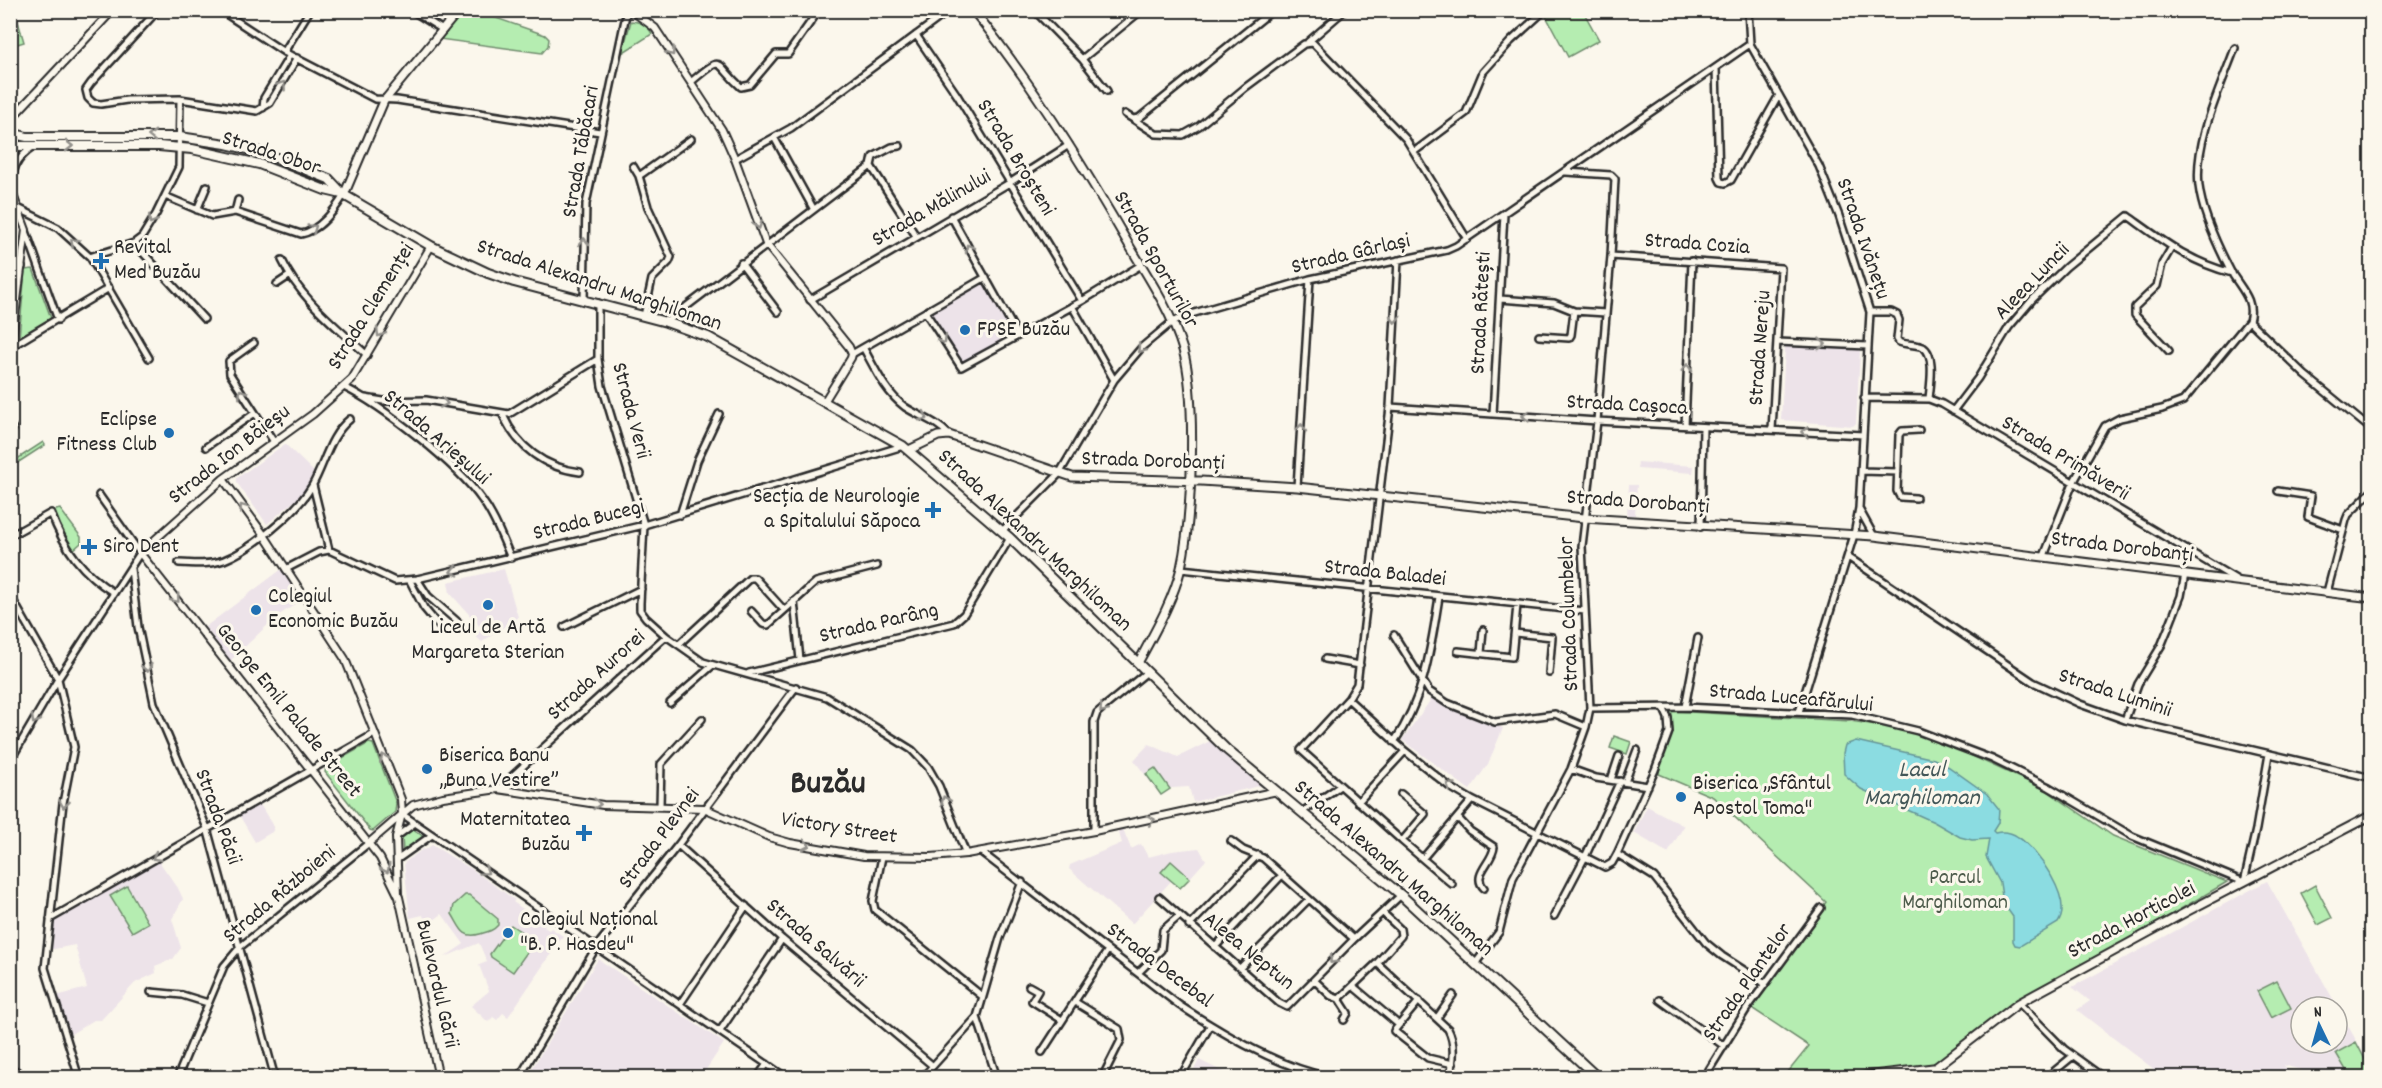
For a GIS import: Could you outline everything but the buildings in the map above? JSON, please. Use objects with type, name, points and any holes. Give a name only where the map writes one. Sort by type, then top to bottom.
[{"type":"main road","points":[[344,195],[384,101],[459,10]]},
{"type":"main road","name":"Strada Sporturilor","points":[[973,10],[1022,73],[1069,145],[1141,265],[1172,322],[1184,353],[1188,383],[1190,480],[1181,569],[1167,606],[1138,663]]},
{"type":"main road","name":"Strada Obor","points":[[10,133],[27,137],[180,137],[226,144],[264,153],[329,179],[344,195]]},
{"type":"main road","name":"Strada Obor","points":[[10,146],[180,147],[260,164],[325,190],[344,195]]},
{"type":"main road","name":"Strada Alexandru Marghiloman","points":[[344,195],[431,246],[488,273],[666,322],[724,345],[906,448],[1010,538],[1227,750],[1401,895],[1598,1077]]},
{"type":"main road","points":[[906,448],[938,436],[949,435]]},
{"type":"main road","name":"Strada Dorobanți","points":[[949,435],[1059,474],[1078,477],[1190,480],[1297,487],[1584,518],[1874,536],[2372,598]]},
{"type":"main road","name":"Strada Horticolei","points":[[1922,1077],[1933,1073],[2019,1003],[2372,815]]},
{"type":"main road","points":[[1847,1077],[1903,1071],[1933,1073]]},
{"type":"main road","points":[[1903,1071],[1913,1072],[1917,1077]]},
{"type":"street","points":[[10,120],[113,10]]},
{"type":"street","name":"Strada Obor","points":[[158,10],[86,90],[88,98],[93,103],[180,99],[253,111],[270,103],[297,58]]},
{"type":"street","points":[[220,10],[287,53],[375,99],[397,100],[600,132]]},
{"type":"street","name":"Strada Obor","points":[[263,108],[264,98],[310,10]]},
{"type":"street","points":[[411,10],[442,30]]},
{"type":"street","points":[[629,10],[654,28],[691,82],[722,130],[766,244],[844,339],[852,354]]},
{"type":"street","name":"Strada Tăbăcari","points":[[584,300],[586,204],[600,132],[629,10]]},
{"type":"street","points":[[691,82],[717,64],[724,67],[741,87],[750,85],[776,54],[788,54],[819,10]]},
{"type":"street","points":[[735,159],[775,139],[950,10]]},
{"type":"street","points":[[1034,10],[1082,59],[1107,91]]},
{"type":"street","points":[[1082,59],[1142,10]]},
{"type":"street","points":[[1133,119],[1147,112],[1273,10]]},
{"type":"street","points":[[1125,114],[1156,134],[1183,135],[1199,126],[1246,87],[1308,42],[1345,10]]},
{"type":"street","points":[[1415,151],[1466,113],[1483,72],[1511,40],[1545,10]]},
{"type":"street","points":[[1748,10],[1750,44]]},
{"type":"street","name":"Strada Broșteni","points":[[916,35],[957,95],[1082,301]]},
{"type":"street","points":[[1308,42],[1318,47],[1406,139],[1467,239]]},
{"type":"street","name":"Strada Gârlași","points":[[1002,531],[1059,474],[1114,380],[1142,347],[1172,322],[1191,314],[1310,279],[1447,250],[1566,172],[1750,44]]},
{"type":"street","name":"Strada Ivănețu","points":[[1750,44],[1819,166],[1839,216],[1870,312],[1859,508],[1848,557],[1799,712]]},
{"type":"street","points":[[2044,556],[2073,483],[2105,426],[2120,418],[2162,409],[2183,401],[2248,321],[2251,313],[2248,297],[2232,273],[2205,207],[2199,188],[2198,167],[2203,140],[2235,48]]},
{"type":"street","points":[[1716,68],[1719,178],[1725,183],[1731,180],[1779,95]]},
{"type":"street","points":[[90,257],[134,243],[142,237],[179,167],[180,99]]},
{"type":"street","points":[[639,176],[691,138]]},
{"type":"street","points":[[775,139],[813,208]]},
{"type":"street","name":"Strada Mălinului","points":[[810,300],[1011,182],[1069,145]]},
{"type":"street","points":[[666,322],[871,166],[873,157],[892,147],[900,146]]},
{"type":"street","points":[[33,147],[22,154],[15,165],[11,190],[58,320]]},
{"type":"street","points":[[633,166],[639,176],[648,207],[671,257],[652,279],[644,316]]},
{"type":"street","points":[[871,166],[916,236]]},
{"type":"street","name":"Strada Columbelor","points":[[1475,964],[1498,932],[1513,878],[1571,769],[1586,727],[1590,708],[1582,546],[1597,421],[1611,256],[1614,176],[1566,172]]},
{"type":"street","points":[[197,210],[207,186]]},
{"type":"street","points":[[165,196],[212,216],[235,212],[304,234],[333,212],[344,195]]},
{"type":"street","points":[[235,212],[238,200]]},
{"type":"street","points":[[18,208],[58,228],[90,257],[149,358]]},
{"type":"street","name":"Strada Rătești","points":[[1493,414],[1504,214]]},
{"type":"street","points":[[951,216],[1018,336]]},
{"type":"street","name":"Aleea Luncii","points":[[1953,411],[1978,378],[2009,327],[2032,300],[2066,267],[2128,216],[2172,248]]},
{"type":"street","points":[[10,355],[26,230]]},
{"type":"street","points":[[134,243],[204,320]]},
{"type":"street","name":"Strada Clemenței","points":[[344,387],[357,372],[431,246]]},
{"type":"street","points":[[2169,351],[2135,315],[2134,311],[2135,307],[2157,286],[2162,264],[2172,248],[2199,263],[2232,273]]},
{"type":"street","name":"Strada Cozia","points":[[1611,256],[1781,268]]},
{"type":"street","points":[[282,260],[289,276],[301,293],[367,355]]},
{"type":"street","points":[[1398,260],[1390,407],[1357,684],[1348,699],[1301,750],[1452,884]]},
{"type":"street","points":[[1685,426],[1692,261]]},
{"type":"street","points":[[741,264],[778,312]]},
{"type":"street","points":[[926,313],[961,367],[1082,301],[1141,265]]},
{"type":"street","points":[[10,272],[22,267]]},
{"type":"street","name":"Strada Nereju","points":[[1772,430],[1781,268]]},
{"type":"street","points":[[277,284],[289,276]]},
{"type":"street","points":[[824,402],[852,354],[986,277]]},
{"type":"street","points":[[1297,487],[1310,279]]},
{"type":"street","points":[[12,346],[109,288]]},
{"type":"street","points":[[1500,299],[1554,303],[1574,311],[1606,313]]},
{"type":"street","name":"Strada Verii","points":[[598,303],[598,359],[602,386],[644,525],[640,610],[666,636],[703,662],[827,697],[912,750],[928,767],[939,786],[966,854]]},
{"type":"street","points":[[1072,306],[1114,380]]},
{"type":"street","points":[[1539,336],[1569,338],[1574,311]]},
{"type":"street","points":[[1870,312],[1891,312],[1897,315],[1899,342],[1922,347],[1929,354],[1929,399]]},
{"type":"street","points":[[2248,321],[2305,375],[2372,429]]},
{"type":"street","points":[[1778,342],[1867,346]]},
{"type":"street","points":[[254,343],[229,361],[230,374],[274,442]]},
{"type":"street","points":[[864,349],[884,384],[898,401],[942,428],[949,435]]},
{"type":"street","points":[[365,398],[383,401],[426,400],[503,415],[515,411],[598,359]]},
{"type":"street","name":"Strada Arieșului","points":[[344,387],[365,398],[436,454],[470,485],[494,518],[511,558]]},
{"type":"street","name":"Strada Ion Băieșu","points":[[140,553],[223,479],[313,414],[344,387]]},
{"type":"street","name":"Strada Primăverii","points":[[1864,398],[1929,399],[2240,581]]},
{"type":"street","name":"Strada Cașoca","points":[[1390,407],[1863,435]]},
{"type":"street","points":[[206,447],[255,413]]},
{"type":"street","points":[[680,514],[697,461],[719,414]]},
{"type":"street","points":[[503,415],[513,435],[542,460],[558,469],[580,472]]},
{"type":"street","points":[[179,563],[199,564],[224,560],[264,536],[283,520],[313,484],[336,434],[350,419]]},
{"type":"street","points":[[10,424],[13,429],[10,430]]},
{"type":"street","points":[[1701,526],[1703,427]]},
{"type":"street","points":[[1916,498],[1898,496],[1898,472],[1900,432],[1919,430]]},
{"type":"street","name":"Strada Bucegi","points":[[329,550],[382,577],[395,581],[417,579],[644,525],[906,448]]},
{"type":"street","points":[[1861,471],[1898,472]]},
{"type":"street","points":[[223,479],[264,536],[345,659],[401,799],[402,814],[396,837],[399,897]]},
{"type":"street","points":[[286,569],[319,552],[329,550],[313,484]]},
{"type":"street","points":[[2278,491],[2311,496],[2308,517],[2343,530]]},
{"type":"street","points":[[2327,592],[2348,515],[2372,491]]},
{"type":"street","points":[[10,760],[58,679],[140,553],[99,495]]},
{"type":"street","points":[[1859,508],[1874,536]]},
{"type":"street","points":[[10,536],[51,513],[63,542],[81,567],[114,593]]},
{"type":"street","name":"Strada Parâng","points":[[747,673],[954,623],[964,614],[1010,538]]},
{"type":"street","name":"George Emil Palade Street","points":[[140,553],[370,842],[387,870],[399,897]]},
{"type":"street","name":"Strada Luminii","points":[[1848,557],[2041,687],[2125,720],[2372,778]]},
{"type":"street","points":[[751,611],[766,626],[818,581],[877,566]]},
{"type":"street","name":"Strada Păcii","points":[[130,569],[138,627],[154,703],[207,828],[274,1077]]},
{"type":"street","name":"Strada Baladei","points":[[1181,569],[1585,611]]},
{"type":"street","points":[[2125,720],[2138,684],[2161,646],[2181,596],[2186,574]]},
{"type":"street","points":[[679,644],[750,578],[755,578],[784,610]]},
{"type":"street","points":[[417,579],[428,596],[460,624]]},
{"type":"street","points":[[410,580],[424,608],[444,632]]},
{"type":"street","points":[[564,627],[641,589]]},
{"type":"street","points":[[10,595],[58,679],[74,747],[63,803],[45,973],[79,1077]]},
{"type":"street","points":[[1395,742],[1414,709],[1431,651],[1439,597]]},
{"type":"street","points":[[794,602],[800,660]]},
{"type":"street","points":[[1458,651],[1512,657],[1517,605]]},
{"type":"street","points":[[1480,653],[1483,630]]},
{"type":"street","points":[[1515,633],[1552,637],[1549,673]]},
{"type":"street","points":[[1394,635],[1422,681],[1436,696],[1488,720],[1505,722],[1555,714],[1586,727]]},
{"type":"street","name":"Strada Aurorei","points":[[498,789],[666,636]]},
{"type":"street","points":[[1685,707],[1698,638]]},
{"type":"street","points":[[1325,659],[1360,665]]},
{"type":"street","points":[[670,703],[713,665]]},
{"type":"street","points":[[1094,831],[1094,722],[1097,713],[1148,672]]},
{"type":"street","name":"Strada Plevnei","points":[[519,1077],[597,946],[678,845],[796,687]]},
{"type":"street","points":[[1348,699],[1405,752],[1450,787],[1603,866],[1608,866],[1617,854],[1648,786],[1669,732],[1668,718],[1663,707]]},
{"type":"street","name":"Strada Luceafărului","points":[[1590,708],[1685,707],[1799,712],[1852,716],[1918,731],[1992,759],[2049,787],[2132,836],[2244,882]]},
{"type":"street","points":[[660,806],[661,764],[702,719]]},
{"type":"street","points":[[50,920],[374,734]]},
{"type":"street","points":[[1554,916],[1586,857],[1636,750]]},
{"type":"street","points":[[1358,802],[1405,752]]},
{"type":"street","points":[[2244,882],[2269,754]]},
{"type":"street","points":[[1611,780],[1619,756]]},
{"type":"street","points":[[1571,769],[1596,778],[1648,786]]},
{"type":"street","points":[[1302,812],[1340,786]]},
{"type":"street","name":"Victory Street","points":[[370,842],[410,807],[421,802],[498,789],[603,805],[704,808],[769,837],[790,843],[882,857],[981,852],[1094,831],[1277,791]]},
{"type":"street","points":[[1401,794],[1425,814],[1402,842]]},
{"type":"street","points":[[1423,858],[1472,800]]},
{"type":"street","points":[[402,814],[787,1077]]},
{"type":"street","points":[[1458,818],[1470,831],[1494,847],[1493,855],[1479,878],[1484,888]]},
{"type":"street","points":[[396,837],[415,823]]},
{"type":"street","points":[[398,859],[432,835]]},
{"type":"street","points":[[1231,841],[1243,850],[1258,855],[1354,939]]},
{"type":"street","name":"Strada Războieni","points":[[177,1077],[224,966],[240,946],[370,842]]},
{"type":"street","name":"Strada Salvării","points":[[678,845],[782,939],[933,1066]]},
{"type":"street","name":"Strada Decebal","points":[[981,852],[1179,1005],[1210,1026],[1300,1070],[1332,1077]]},
{"type":"street","points":[[1617,854],[1654,877],[1706,943],[1722,956],[1764,982]]},
{"type":"street","points":[[1189,926],[1258,855]]},
{"type":"street","points":[[882,857],[873,901],[875,910],[982,996]]},
{"type":"street","points":[[1215,947],[1282,875]]},
{"type":"street","points":[[922,1077],[977,1017],[1000,938],[1022,882]]},
{"type":"street","name":"Aleea Neptun","points":[[1159,897],[1189,926],[1279,1003],[1287,1007],[1401,895]]},
{"type":"street","name":"Bulevardul Gării","points":[[399,897],[439,1077]]},
{"type":"street","points":[[1240,968],[1309,899]]},
{"type":"street","points":[[680,1004],[746,906]]},
{"type":"street","name":"Strada Plantelor","points":[[1704,1077],[1764,982],[1821,908]]},
{"type":"street","points":[[1344,1020],[1348,1013],[1339,999],[1354,987],[1401,936],[1400,929],[1383,913]]},
{"type":"street","points":[[1138,973],[1161,950],[1163,930],[1179,916]]},
{"type":"street","points":[[720,1031],[782,939]]},
{"type":"street","points":[[1042,1052],[1108,950]]},
{"type":"street","points":[[1377,963],[1448,1029],[1452,1036],[1453,1064],[1449,1077]]},
{"type":"street","name":"Aleea Neptun","points":[[1314,980],[1331,996],[1339,999]]},
{"type":"street","points":[[1029,986],[1038,991],[1032,1001],[1062,1020]]},
{"type":"street","points":[[1354,987],[1399,1025]]},
{"type":"street","points":[[151,992],[182,995],[208,1003]]},
{"type":"street","points":[[1437,1018],[1454,995]]},
{"type":"street","points":[[1660,1000],[1724,1046]]},
{"type":"street","points":[[1075,1002],[1119,1029],[1121,1040],[1102,1077]]},
{"type":"street","points":[[1419,1002],[1394,1031],[1428,1058],[1453,1064]]},
{"type":"street","points":[[2019,1003],[2073,1056],[2104,1077]]},
{"type":"street","points":[[977,1017],[997,1077]]},
{"type":"street","points":[[1180,1077],[1210,1026]]},
{"type":"street","points":[[2046,1077],[2073,1056]]},
{"type":"street","points":[[757,1077],[767,1064]]},
{"type":"street","points":[[10,1067],[27,1077]]},
{"type":"shaded area","points":[[986,277],[1018,336],[961,367],[926,313]]},
{"type":"shaded area","points":[[1789,345],[1860,351],[1856,423],[1853,426],[1781,420],[1785,348]]},
{"type":"shaded area","points":[[285,444],[314,472],[304,493],[267,524],[237,483],[237,478]]},
{"type":"shaded area","points":[[1638,462],[1694,466],[1693,473],[1637,469]]},
{"type":"shaded area","points":[[1629,485],[1637,485],[1635,515],[1627,515]]},
{"type":"shaded area","name":"Colegiul Economic Buzău","points":[[282,569],[302,600],[276,617],[230,661],[205,627]]},
{"type":"shaded area","name":"Liceul de Artă Margareta Sterian","points":[[504,569],[518,617],[482,642],[474,635],[482,629],[450,593],[448,582]]},
{"type":"shaded area","points":[[1432,698],[1480,721],[1503,728],[1488,764],[1470,790],[1402,740]]},
{"type":"shaded area","points":[[1210,741],[1263,785],[1193,802],[1189,787],[1172,788],[1161,796],[1134,760],[1149,744],[1178,757]]},
{"type":"shaded area","points":[[258,801],[274,828],[272,832],[255,842],[238,813]]},
{"type":"shaded area","points":[[1647,806],[1684,826],[1668,853],[1634,833]]},
{"type":"shaded area","points":[[1123,829],[1131,849],[1141,844],[1148,857],[1199,848],[1206,860],[1180,889],[1171,881],[1132,924],[1069,869],[1070,865],[1122,843],[1118,830]]},
{"type":"shaded area","name":"Colegiul Național \"B. P. Hasdeu\"","points":[[432,845],[473,870],[515,900],[513,902],[545,924],[544,927],[549,930],[551,928],[563,936],[508,1017],[503,1013],[497,1020],[493,1017],[488,1022],[471,1006],[489,991],[479,965],[487,962],[479,943],[445,957],[464,944],[442,914],[426,926],[423,915],[410,918],[404,863]]},
{"type":"shaded area","points":[[158,860],[183,899],[172,919],[181,948],[173,959],[155,966],[156,973],[135,983],[101,1020],[94,1020],[71,1034],[64,1024],[56,996],[87,988],[75,945],[49,950],[52,922]]},
{"type":"shaded area","points":[[2267,881],[2331,995],[2289,995],[2289,1055],[2349,1055],[2349,1028],[2371,1067],[2371,1077],[2324,1077],[2284,1065],[2292,1077],[2164,1077],[2077,1010],[2090,1001],[2072,987]]},
{"type":"shaded area","points":[[598,959],[724,1043],[701,1077],[527,1077]]},
{"type":"shaded area","points":[[1199,1060],[1234,1077],[1190,1077]]},
{"type":"green space","points":[[11,10],[15,11],[24,42],[11,46]]},
{"type":"green space","points":[[464,10],[476,11],[545,35],[549,39],[548,46],[542,53],[439,39]]},
{"type":"green space","points":[[1556,11],[1583,11],[1599,40],[1568,57],[1546,16]]},
{"type":"green space","points":[[631,21],[643,24],[652,34],[622,53]]},
{"type":"green space","points":[[23,138],[170,138],[169,145],[23,145]]},
{"type":"green space","points":[[33,269],[52,321],[19,338],[25,270]]},
{"type":"green space","points":[[43,442],[45,445],[11,467],[11,463]]},
{"type":"green space","points":[[60,509],[81,537],[81,543],[73,550],[54,514]]},
{"type":"green space","name":"Parcul Marghiloman","points":[[1672,711],[1850,721],[1918,731],[2046,790],[2113,836],[2227,882],[2019,1003],[1936,1068],[1851,1077],[1784,1077],[1809,1046],[1750,1007],[1826,902],[1713,797],[1659,774],[1660,762],[1671,732]]},
{"type":"green space","points":[[1614,736],[1631,742],[1627,754],[1610,748]]},
{"type":"green space","points":[[369,743],[373,744],[396,803],[395,812],[373,831],[325,772],[326,767]]},
{"type":"green space","points":[[1155,768],[1170,789],[1161,795],[1146,774]]},
{"type":"green space","points":[[412,828],[425,838],[403,853],[402,836]]},
{"type":"green space","points":[[1171,861],[1190,878],[1180,888],[1161,872]]},
{"type":"green space","points":[[2315,885],[2332,918],[2318,925],[2301,893]]},
{"type":"green space","points":[[127,886],[148,923],[132,932],[110,896]]},
{"type":"green space","points":[[465,895],[469,895],[498,919],[498,925],[487,932],[466,934],[452,914],[454,905]]},
{"type":"green space","points":[[511,925],[535,941],[513,972],[490,954]]},
{"type":"green space","points":[[2277,981],[2289,1004],[2289,1009],[2271,1018],[2257,991]]},
{"type":"green space","points":[[2356,1042],[2371,1071],[2371,1077],[2350,1077],[2337,1055],[2349,1055],[2349,1046]]},
{"type":"water","name":"Lacul Marghiloman","points":[[1856,741],[1934,759],[1987,794],[1999,809],[1998,823],[1993,831],[2010,833],[2026,843],[2051,876],[2061,902],[2062,913],[2058,923],[2020,946],[2015,945],[2013,917],[2003,903],[2000,883],[1986,857],[1989,839],[1972,840],[1960,837],[1934,822],[1861,789],[1844,774],[1845,745]]},
{"type":"place","name":"Revital Med Buzău","points":[[101,261]]},
{"type":"place","name":"FPSE Buzău","points":[[965,330]]},
{"type":"place","name":"Eclipse Fitness Club","points":[[169,433]]},
{"type":"place","name":"Secția de Neurologie a Spitalului Săpoca","points":[[933,510]]},
{"type":"place","name":"Siro Dent","points":[[89,547]]},
{"type":"place","name":"Liceul de Artă Margareta Sterian","points":[[488,605]]},
{"type":"place","name":"Colegiul Economic Buzău","points":[[256,610]]},
{"type":"place","name":"Biserica Banu „Buna Vestire”","points":[[427,769]]},
{"type":"place","name":"Biserica „Sfântul Apostol Toma\"","points":[[1681,797]]},
{"type":"place","name":"Maternitatea Buzău","points":[[584,833]]},
{"type":"place","name":"Colegiul Național \"B. P. Hasdeu\"","points":[[508,933]]},
{"type":"district","name":"Buzău","points":[[828,785]]}]
